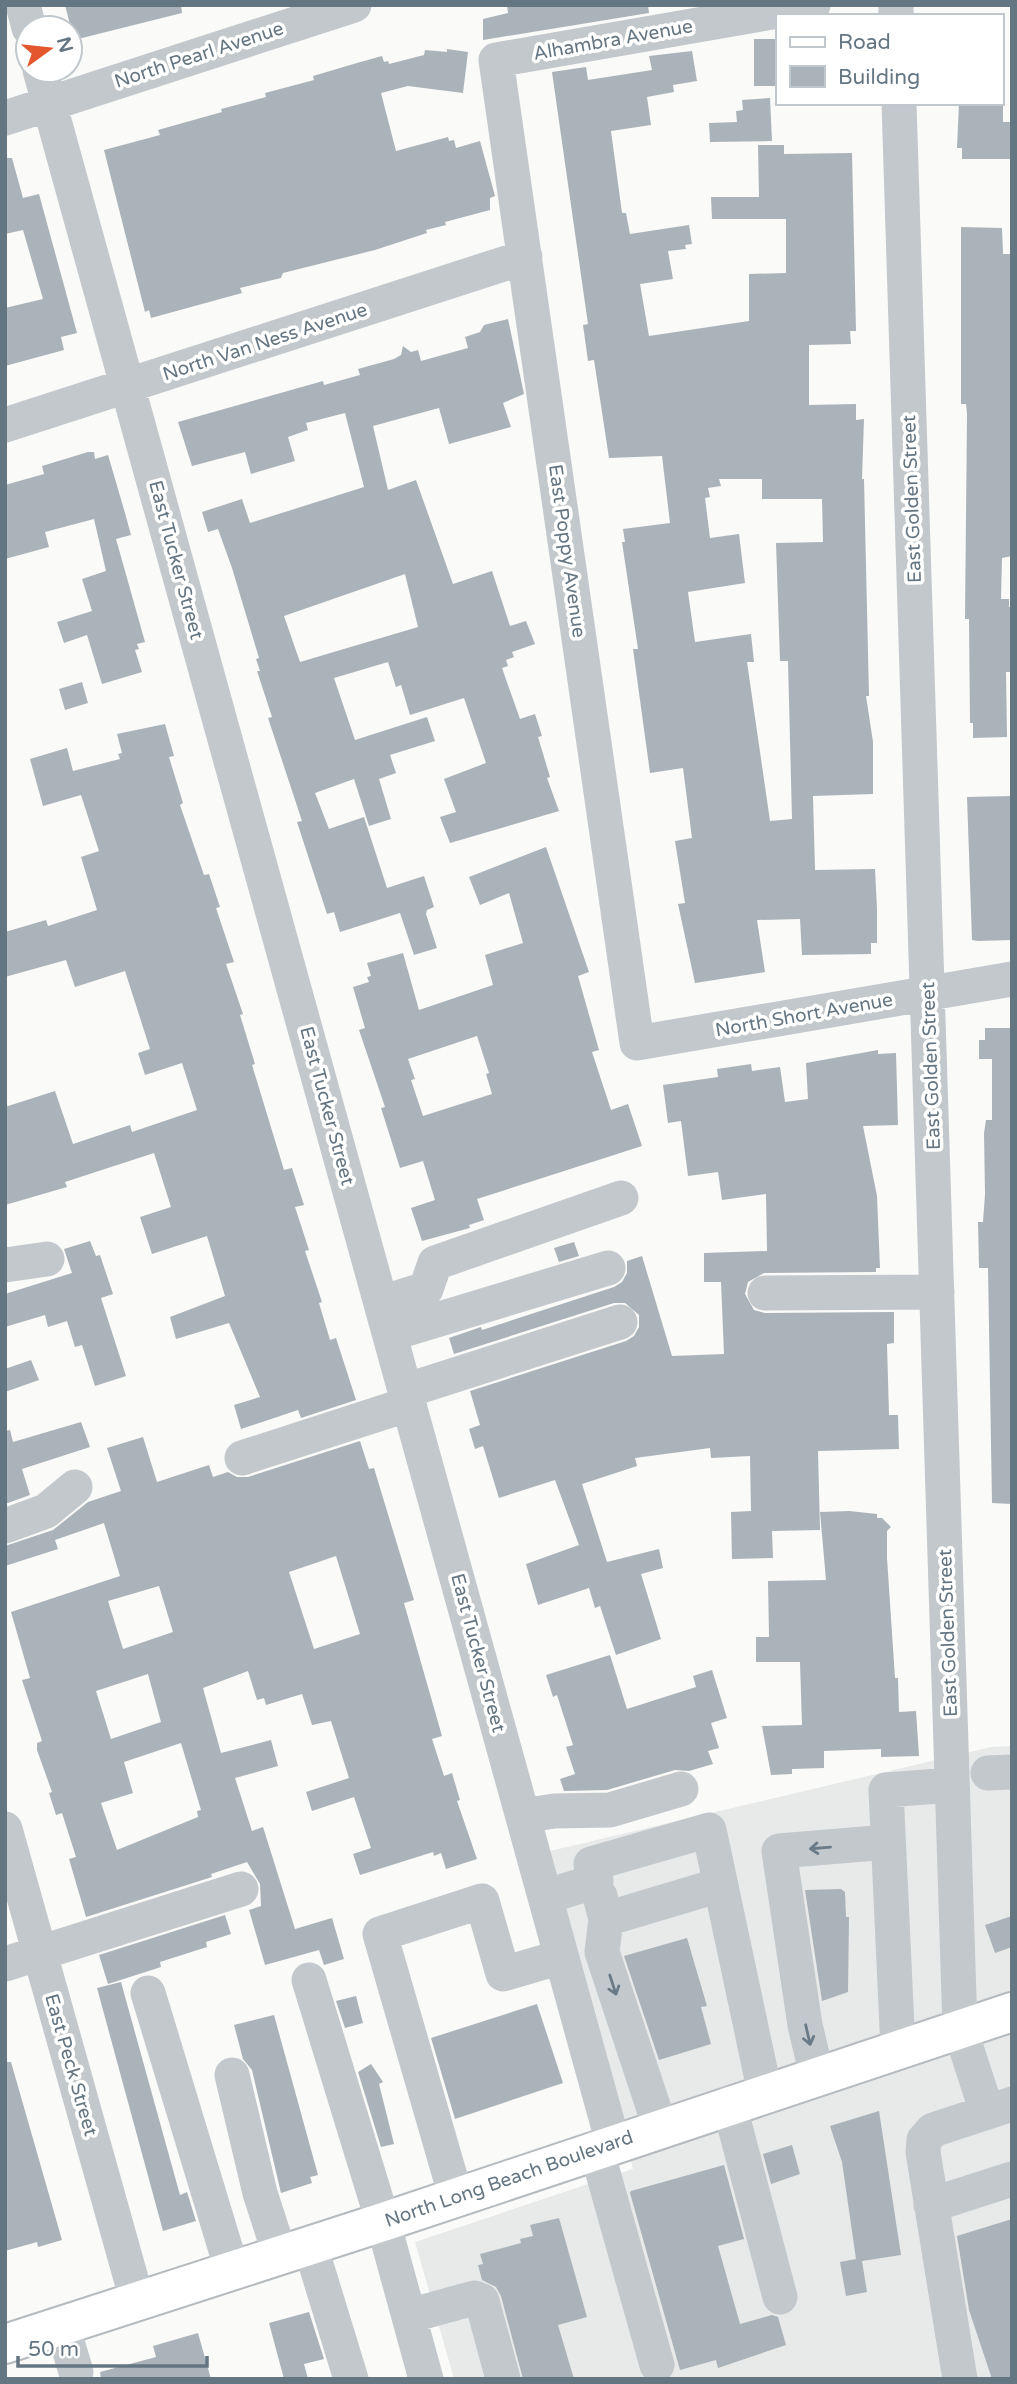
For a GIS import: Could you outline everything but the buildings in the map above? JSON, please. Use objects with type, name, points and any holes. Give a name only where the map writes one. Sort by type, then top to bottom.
[{"type":"main road","name":"North Long Beach Boulevard","points":[[5,2344],[383,2222],[660,2127],[1012,2012]]},
{"type":"street","name":"North Pearl Avenue","points":[[5,118],[354,5]]},
{"type":"street","name":"Alhambra Avenue","points":[[496,60],[813,5]]},
{"type":"street","name":"East Poppy Avenue","points":[[496,60],[637,1043]]},
{"type":"street","name":"East Tucker Street","points":[[43,84],[561,1956],[657,2365]]},
{"type":"street","name":"East Golden Street","points":[[899,105],[960,2029],[999,2108]]},
{"type":"street","name":"North Van Ness Avenue","points":[[5,425],[525,257]]},
{"type":"street","name":"North Short Avenue","points":[[637,1043],[1012,979]]},
{"type":"street","points":[[386,1319],[426,1289],[435,1263],[621,1198]]},
{"type":"street","points":[[5,1265],[47,1259]]},
{"type":"street","points":[[386,1319],[608,1268]]},
{"type":"street","points":[[765,1293],[937,1292]]},
{"type":"street","points":[[243,1458],[620,1322]]},
{"type":"street","points":[[5,1526],[46,1511],[75,1487]]},
{"type":"street","points":[[898,2049],[886,1790],[952,1785]]},
{"type":"street","points":[[523,1815],[554,1811],[610,1810],[681,1789]]},
{"type":"street","name":"East Peck Street","points":[[5,1829],[137,2300]]},
{"type":"street","points":[[660,2127],[602,1952],[606,1919],[591,1864],[709,1830],[765,2093]]},
{"type":"street","points":[[817,2076],[805,2025],[779,1851],[888,1842]]},
{"type":"street","points":[[545,1897],[596,1881]]},
{"type":"street","points":[[606,1919],[720,1885]]},
{"type":"street","points":[[5,1964],[241,1889]]},
{"type":"street","points":[[456,2197],[380,1934],[482,1901],[503,1974],[561,1956]]},
{"type":"street","points":[[309,1980],[383,2222],[426,2379]]},
{"type":"street","points":[[148,1993],[232,2270]]},
{"type":"street","points":[[232,2075],[260,2193],[295,2250],[351,2379]]},
{"type":"street","points":[[729,2104],[780,2297]]},
{"type":"street","points":[[960,2379],[923,2152],[924,2140],[933,2130],[999,2108]]},
{"type":"street","points":[[931,2205],[1012,2179]]},
{"type":"street","points":[[409,2316],[474,2298],[482,2301],[503,2379]]},
{"type":"street","points":[[62,2325],[76,2372]]},
{"type":"shaded area","points":[[1012,1746],[1012,2379],[454,2379],[415,2242],[633,2169],[550,1851],[991,1747]]}]
